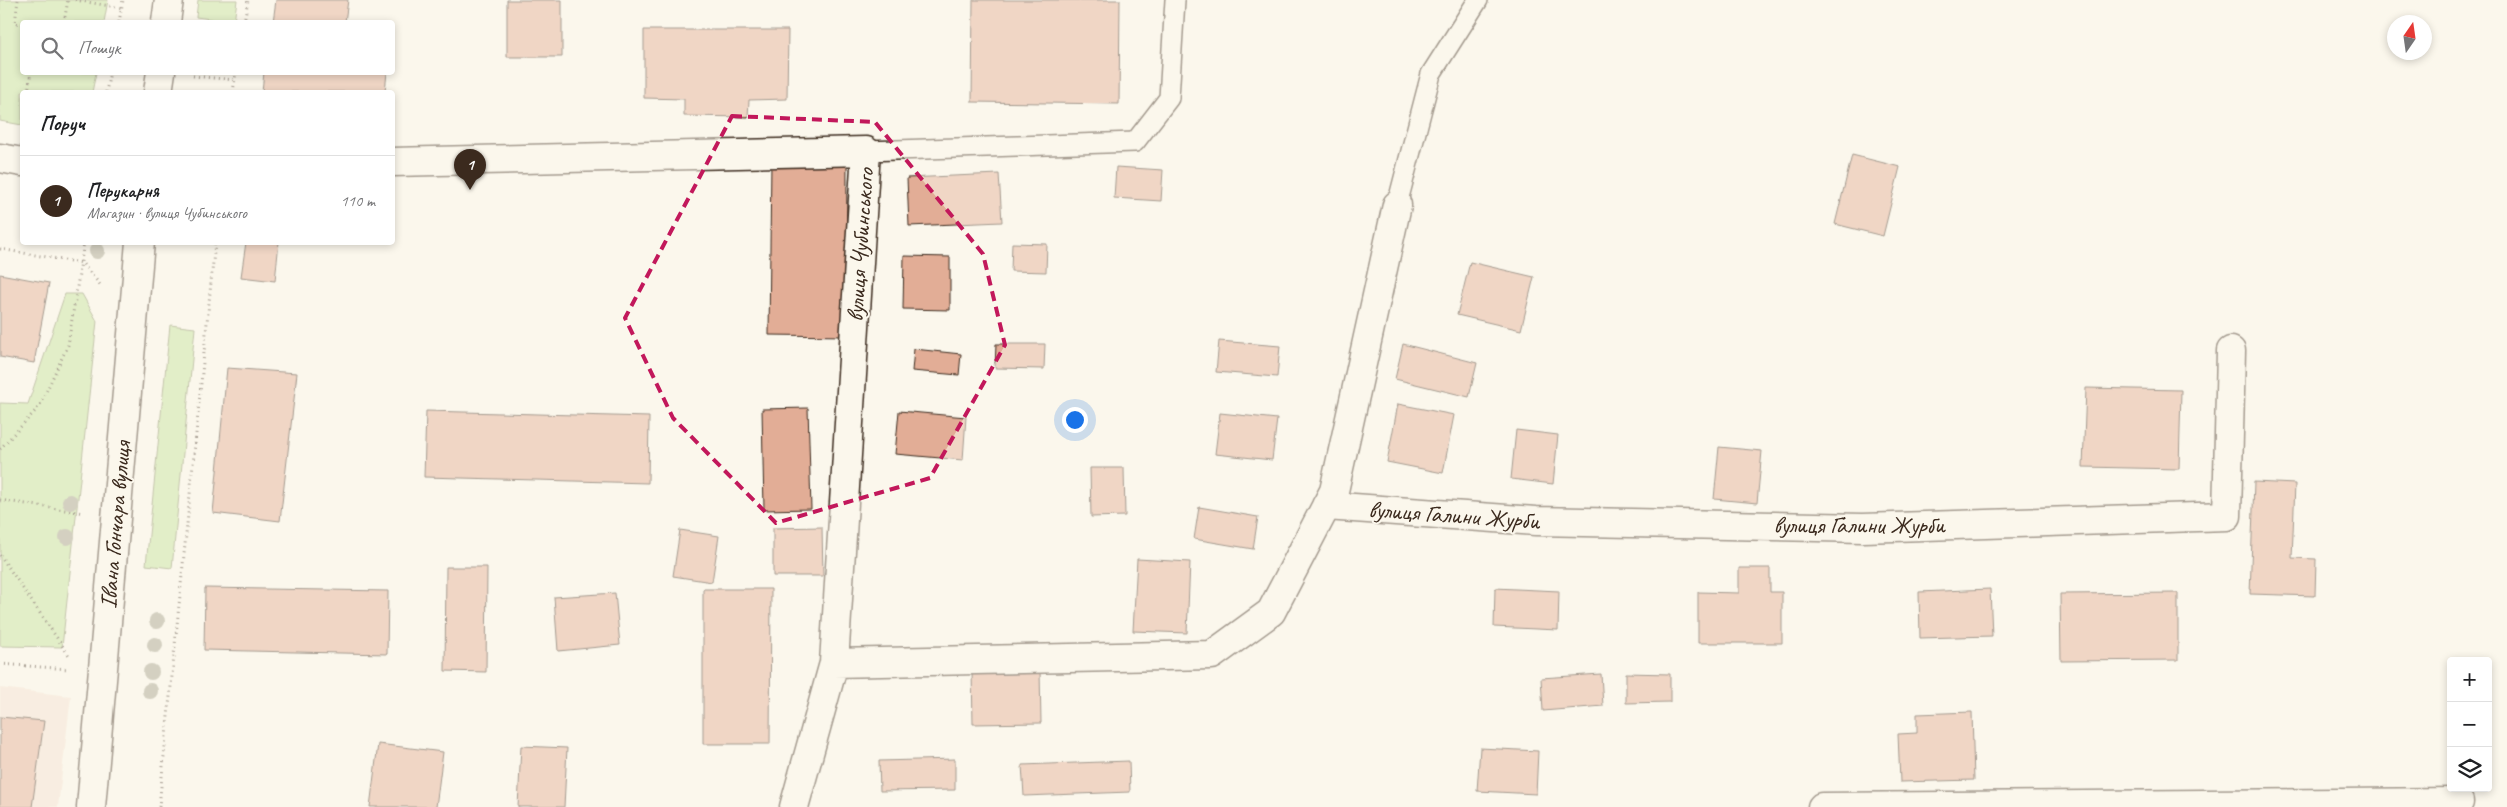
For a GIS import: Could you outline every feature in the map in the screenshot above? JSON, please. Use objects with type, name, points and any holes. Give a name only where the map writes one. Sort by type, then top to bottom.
[{"type":"street","points":[[166,20],[169,0]]},
{"type":"street","points":[[158,90],[161,75]]},
{"type":"street","name":"вулиця Чубинського","points":[[395,162],[866,151],[834,663],[794,807]]},
{"type":"street","points":[[0,158],[20,162]]},
{"type":"street","points":[[834,663],[1212,655],[1272,612],[1334,491],[1397,205]]},
{"type":"street","name":"Івана Гончара вулиця","points":[[91,807],[140,245]]},
{"type":"street","name":"вулиця Галини Журби","points":[[1326,506],[1536,521],[1863,528],[2227,516],[2231,351]]},
{"type":"street","points":[[1822,807],[2459,802]]},
{"type":"lane","points":[[866,151],[1136,142],[1169,98],[1175,0]]},
{"type":"lane","points":[[1397,205],[1431,74],[1478,0]]},
{"type":"path","points":[[18,0],[15,23],[20,24]]},
{"type":"path","points":[[64,20],[68,0]]},
{"type":"path","points":[[75,0],[122,8]]},
{"type":"path","points":[[119,20],[123,0]]},
{"type":"path","points":[[244,20],[248,0]]},
{"type":"path","points":[[28,90],[31,75]]},
{"type":"path","points":[[106,90],[109,75]]},
{"type":"path","points":[[189,75],[235,80]]},
{"type":"path","points":[[233,90],[236,75]]},
{"type":"path","points":[[0,448],[40,407],[68,345],[84,245]]},
{"type":"path","points":[[159,807],[215,245]]},
{"type":"path","points":[[0,249],[82,263]]},
{"type":"path","points":[[0,500],[88,514]]},
{"type":"path","points":[[0,555],[72,659]]},
{"type":"path","points":[[0,664],[73,670]]},
{"type":"highlighted area","points":[[732,116],[875,122],[983,254],[1005,345],[930,478],[776,523],[673,418],[625,318]]},
{"type":"shaded area","points":[[0,688],[71,696],[58,807],[0,807]]},
{"type":"green space","points":[[0,0],[108,0],[104,20],[20,20],[20,75],[96,75],[92,90],[20,90],[20,125],[0,121]]},
{"type":"green space","points":[[198,0],[237,0],[234,20],[196,17]]},
{"type":"green space","points":[[65,294],[82,294],[97,321],[62,647],[0,646],[0,403],[28,404]]},
{"type":"green space","points":[[170,325],[195,328],[172,568],[146,565]]},
{"type":"building","points":[[276,0],[348,0],[345,20],[273,20]]},
{"type":"building","points":[[507,0],[562,0],[562,57],[507,57]]},
{"type":"building","points":[[973,0],[1120,0],[1119,104],[972,102]]},
{"type":"building","points":[[644,30],[788,30],[787,99],[749,100],[748,117],[684,116],[684,99],[644,98]]},
{"type":"building","points":[[264,75],[387,75],[385,90],[262,90]]},
{"type":"building","points":[[1852,155],[1900,167],[1883,236],[1835,224]]},
{"type":"building","points":[[771,162],[847,163],[846,336],[769,335]]},
{"type":"building","points":[[1116,167],[1163,170],[1161,201],[1114,198]]},
{"type":"building","points":[[999,174],[1002,222],[909,226],[907,178]]},
{"type":"building","points":[[1012,243],[1047,244],[1046,272],[1011,271]]},
{"type":"building","points":[[246,245],[279,245],[275,281],[241,277]]},
{"type":"building","points":[[904,256],[950,257],[950,310],[903,309]]},
{"type":"building","points":[[1470,262],[1534,277],[1521,330],[1457,315]]},
{"type":"building","points":[[0,274],[49,283],[34,363],[0,357]]},
{"type":"building","points":[[1219,341],[1280,346],[1277,377],[1216,372]]},
{"type":"building","points":[[996,344],[1045,344],[1044,369],[995,368]]},
{"type":"building","points":[[1403,344],[1477,363],[1469,397],[1395,379]]},
{"type":"building","points":[[914,349],[961,354],[959,375],[912,371]]},
{"type":"building","points":[[227,368],[297,373],[280,521],[213,513]]},
{"type":"building","points":[[2086,388],[2181,390],[2179,469],[2083,467]]},
{"type":"building","points":[[1398,404],[1454,415],[1443,473],[1387,462]]},
{"type":"building","points":[[808,408],[811,509],[764,510],[762,409]]},
{"type":"building","points":[[426,411],[649,417],[648,483],[424,477]]},
{"type":"building","points":[[899,411],[966,417],[963,460],[895,454]]},
{"type":"building","points":[[1220,413],[1277,419],[1272,460],[1215,454]]},
{"type":"building","points":[[1516,430],[1558,435],[1553,484],[1511,479]]},
{"type":"building","points":[[1719,447],[1762,451],[1757,503],[1714,499]]},
{"type":"building","points":[[1090,468],[1124,468],[1125,516],[1091,517]]},
{"type":"building","points":[[2254,482],[2295,484],[2292,558],[2316,559],[2315,596],[2250,594]]},
{"type":"building","points":[[1199,507],[1258,517],[1253,549],[1194,539]]},
{"type":"building","points":[[822,527],[823,576],[773,576],[773,528]]},
{"type":"building","points":[[680,530],[719,536],[712,582],[673,576]]},
{"type":"building","points":[[1137,559],[1190,562],[1187,633],[1133,631]]},
{"type":"building","points":[[446,567],[487,567],[486,672],[445,671]]},
{"type":"building","points":[[1739,568],[1770,568],[1770,592],[1782,592],[1782,643],[1698,643],[1698,592],[1739,593]]},
{"type":"building","points":[[205,588],[388,591],[387,654],[204,650]]},
{"type":"building","points":[[1495,588],[1559,591],[1558,630],[1494,627]]},
{"type":"building","points":[[703,589],[771,589],[770,744],[703,744]]},
{"type":"building","points":[[1990,589],[1992,636],[1920,638],[1919,592]]},
{"type":"building","points":[[615,593],[620,645],[558,651],[554,597]]},
{"type":"building","points":[[2178,593],[2178,660],[2061,661],[2060,594]]},
{"type":"building","points":[[1040,670],[1041,723],[973,724],[972,671]]},
{"type":"building","points":[[1626,673],[1670,674],[1670,702],[1626,703]]},
{"type":"building","points":[[1601,674],[1603,706],[1543,711],[1541,678]]},
{"type":"building","points":[[1972,712],[1974,780],[1900,782],[1898,734],[1917,733],[1917,714]]},
{"type":"building","points":[[0,717],[44,721],[32,807],[0,807]]},
{"type":"building","points":[[378,744],[443,752],[436,807],[370,807]]},
{"type":"building","points":[[521,746],[567,748],[564,807],[518,807]]},
{"type":"building","points":[[1480,748],[1538,751],[1536,794],[1477,791]]},
{"type":"building","points":[[955,759],[955,790],[880,791],[879,761]]},
{"type":"building","points":[[1129,761],[1130,792],[1024,796],[1022,765]]},
{"type":"place","name":"Перукарня","points":[[470,190]]}]
